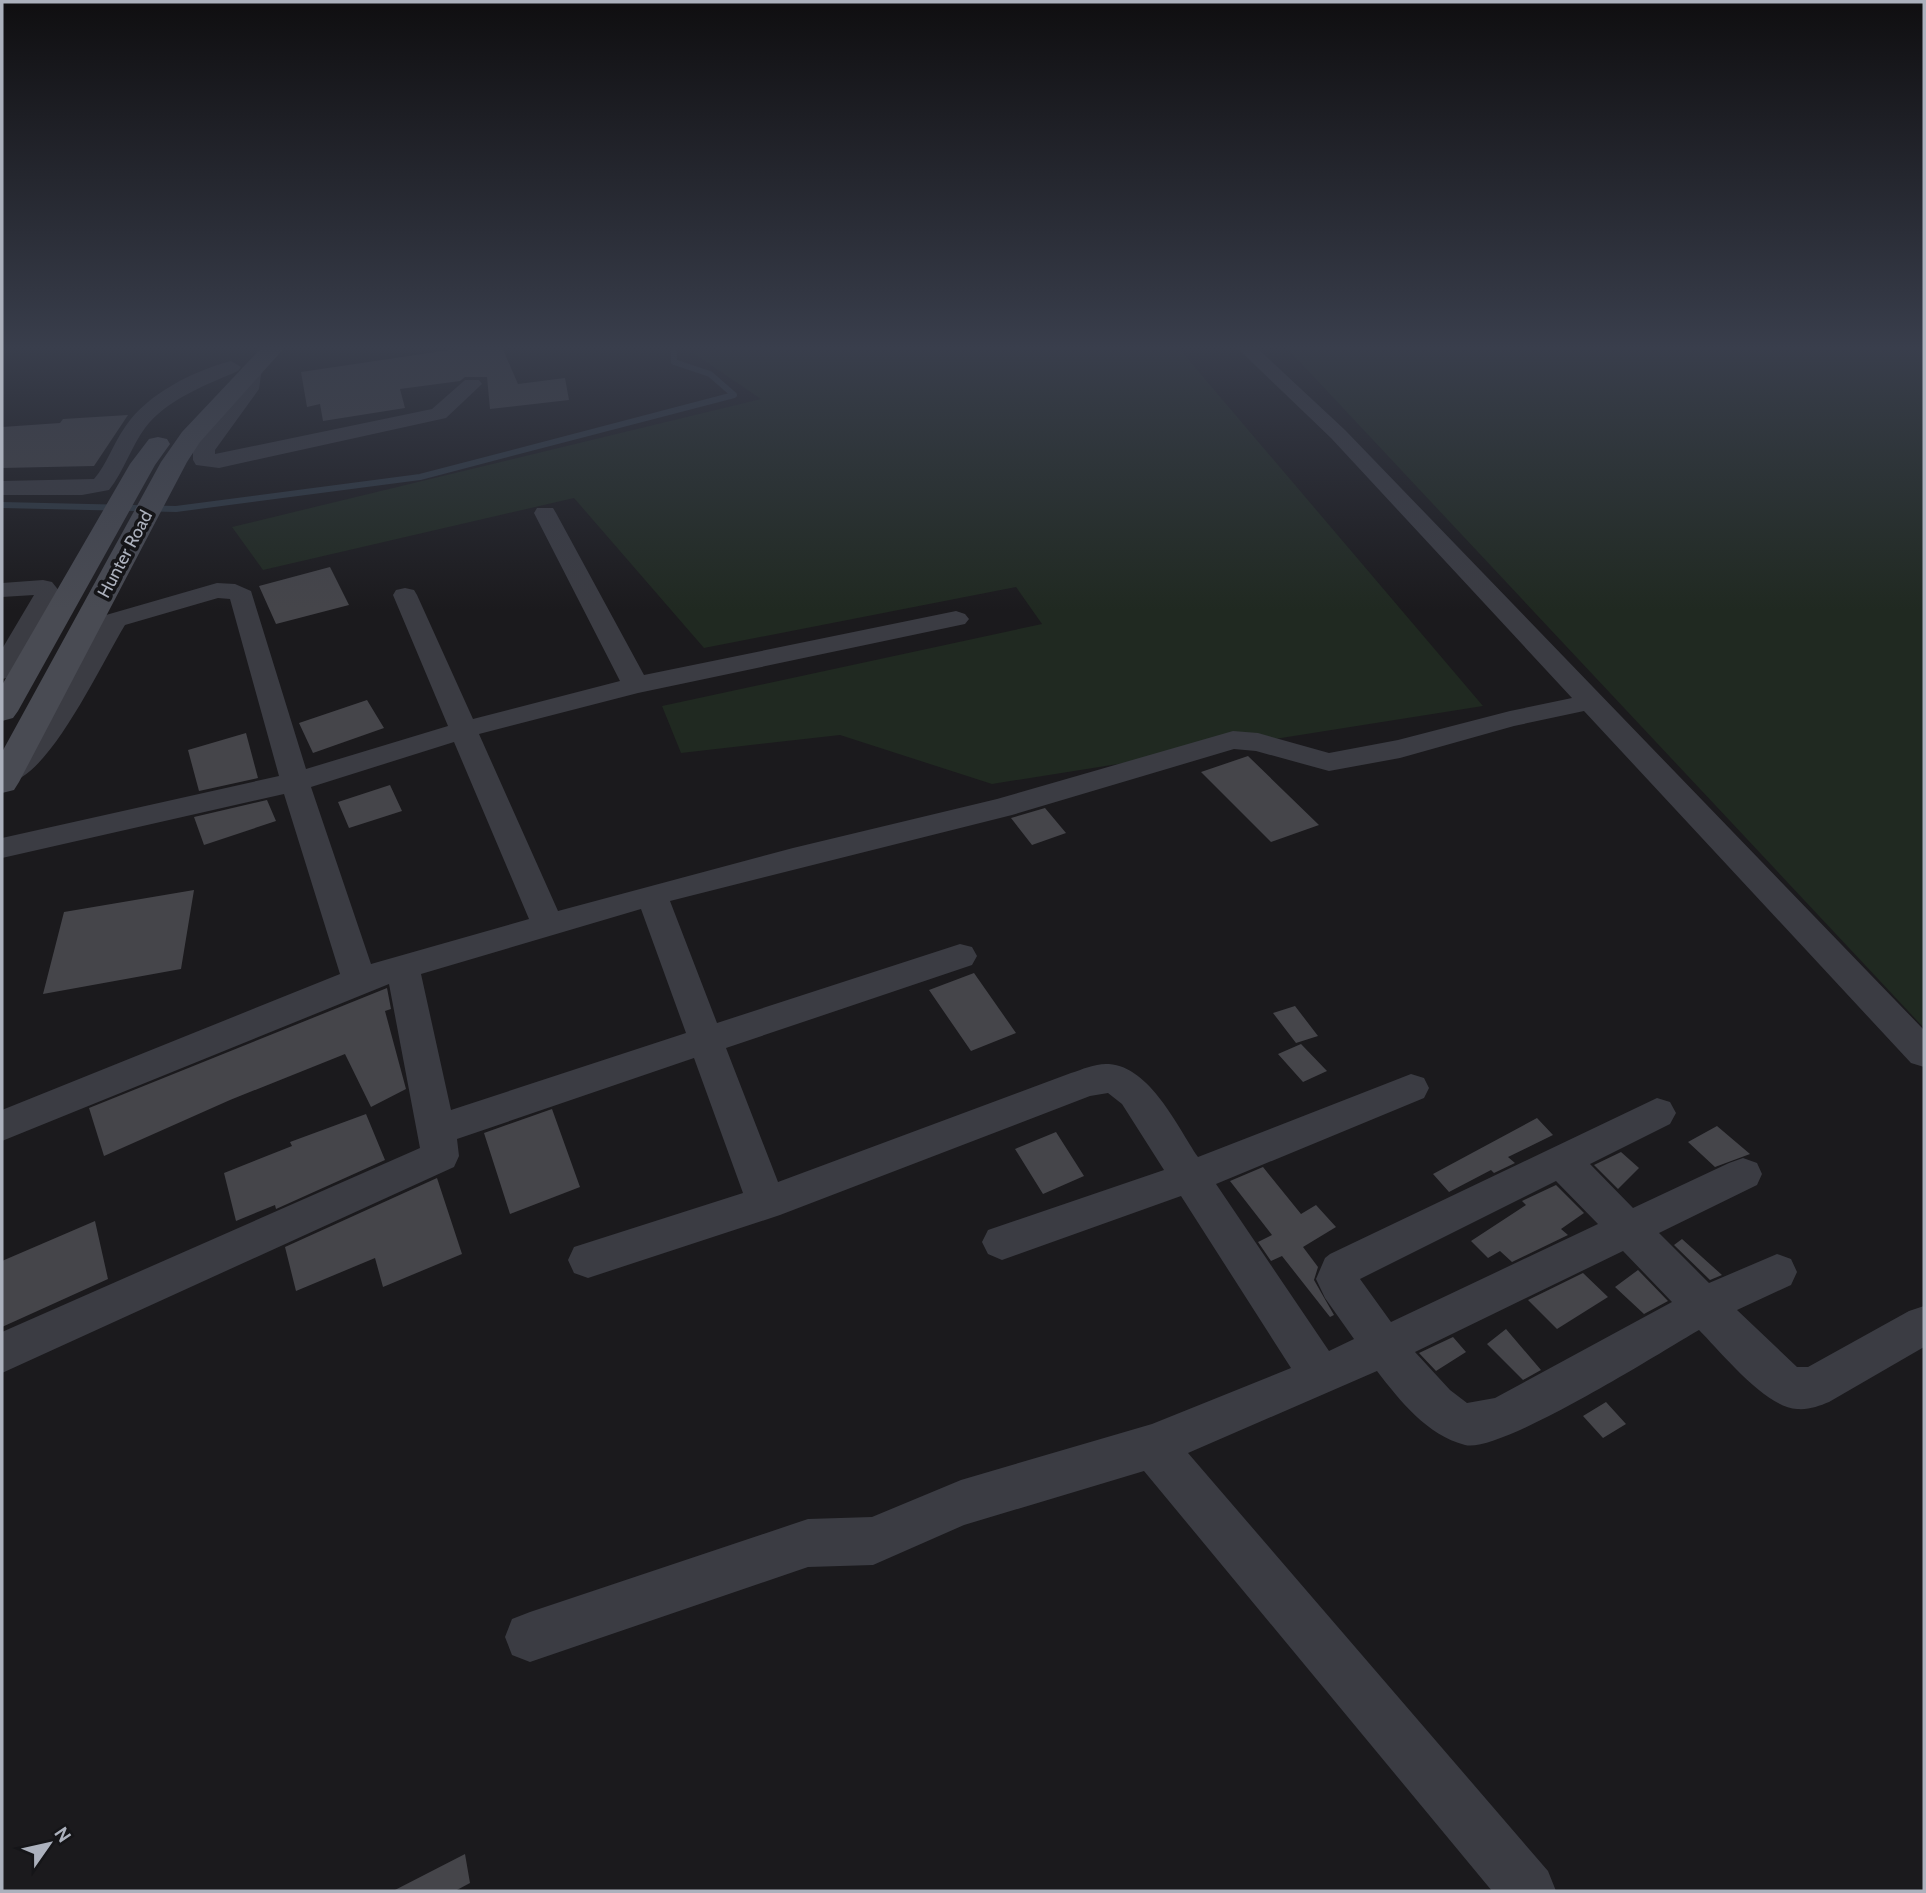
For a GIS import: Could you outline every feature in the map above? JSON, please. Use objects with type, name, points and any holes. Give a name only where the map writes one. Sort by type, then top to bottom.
[{"type":"street","points":[[2,488],[82,488],[101,485],[132,433]]},
{"type":"street","name":"Hunter Road","points":[[2,711],[143,464],[166,433]]},
{"type":"street","name":"Hunter Road","points":[[3,780],[174,462],[194,433]]},
{"type":"street","points":[[216,433],[204,450],[204,460],[219,461],[348,433]]},
{"type":"street","points":[[1337,433],[1924,1053]]},
{"type":"street","points":[[545,513],[636,685]]},
{"type":"street","points":[[2,590],[43,587],[48,592],[2,671]]},
{"type":"street","points":[[3,780],[29,756],[49,730],[115,620],[228,590],[242,596],[295,782],[359,980]]},
{"type":"street","points":[[405,595],[548,925]]},
{"type":"street","points":[[2,848],[295,782],[463,730],[636,685],[956,619]]},
{"type":"street","points":[[2,1126],[359,980],[652,895],[1001,808],[1233,740],[1258,742],[1329,762],[1400,749],[1510,719],[1590,702]]},
{"type":"street","points":[[652,895],[766,1203]]},
{"type":"street","points":[[438,1130],[960,956]]},
{"type":"street","points":[[2,1353],[440,1156],[438,1130],[403,968]]},
{"type":"street","points":[[588,1261],[766,1203],[1105,1077],[1120,1079],[1135,1094],[1321,1376]]},
{"type":"street","points":[[1002,1242],[1190,1177],[1411,1088]]},
{"type":"street","points":[[1657,1113],[1339,1271],[1337,1279],[1340,1285],[1383,1347],[1442,1412],[1466,1424],[1503,1418],[1704,1307],[1777,1272]]},
{"type":"street","points":[[1562,1160],[1631,1228],[1704,1307],[1782,1382],[1795,1389],[1814,1387],[1924,1325]]},
{"type":"street","points":[[530,1637],[808,1543],[873,1541],[961,1503],[1152,1446],[1321,1376],[1743,1174]]},
{"type":"street","points":[[1152,1446],[1528,1891]]},
{"type":"shaded area","points":[[619,433],[1251,433],[1483,706],[992,784],[840,735],[681,753],[662,706],[1042,624],[1016,587],[704,648],[574,498],[263,570],[232,527]]},
{"type":"shaded area","points":[[1367,433],[1924,433],[1924,1028]]},
{"type":"building","points":[[2,433],[116,433],[94,466],[2,468]]},
{"type":"building","points":[[330,567],[349,605],[276,624],[259,586]]},
{"type":"building","points":[[367,700],[384,728],[313,753],[299,723]]},
{"type":"building","points":[[246,733],[258,778],[199,791],[188,750]]},
{"type":"building","points":[[1248,756],[1319,825],[1271,842],[1201,772]]},
{"type":"building","points":[[390,785],[402,811],[349,828],[338,802]]},
{"type":"building","points":[[267,800],[276,821],[204,845],[194,817]]},
{"type":"building","points":[[1045,808],[1066,833],[1032,845],[1011,818]]},
{"type":"building","points":[[194,890],[181,969],[43,994],[64,912]]},
{"type":"building","points":[[974,973],[1016,1033],[971,1051],[929,990]]},
{"type":"building","points":[[387,988],[391,1009],[385,1011],[406,1089],[371,1107],[345,1054],[230,1100],[104,1156],[89,1108]]},
{"type":"building","points":[[1295,1006],[1318,1036],[1296,1043],[1273,1013]]},
{"type":"building","points":[[1301,1044],[1327,1071],[1303,1082],[1278,1054]]},
{"type":"building","points":[[552,1109],[580,1187],[510,1214],[484,1133]]},
{"type":"building","points":[[366,1114],[385,1160],[276,1209],[275,1205],[236,1221],[224,1173],[292,1146],[290,1142]]},
{"type":"building","points":[[1537,1118],[1553,1135],[1508,1157],[1515,1163],[1494,1173],[1491,1170],[1449,1192],[1433,1174]]},
{"type":"building","points":[[1717,1126],[1750,1154],[1715,1167],[1688,1142]]},
{"type":"building","points":[[1056,1132],[1084,1176],[1043,1194],[1015,1149]]},
{"type":"building","points":[[1621,1152],[1639,1168],[1618,1189],[1594,1165]]},
{"type":"building","points":[[1263,1167],[1301,1214],[1316,1205],[1336,1227],[1303,1247],[1318,1267],[1314,1280],[1334,1315],[1330,1317],[1282,1256],[1271,1261],[1258,1242],[1272,1235],[1230,1181]]},
{"type":"building","points":[[437,1178],[462,1254],[383,1287],[375,1258],[296,1291],[285,1247]]},
{"type":"building","points":[[1556,1185],[1584,1213],[1561,1229],[1568,1235],[1512,1262],[1500,1251],[1488,1258],[1471,1241],[1526,1205],[1522,1201]]},
{"type":"building","points":[[95,1221],[108,1279],[2,1327],[2,1261]]},
{"type":"building","points":[[1682,1239],[1722,1275],[1710,1280],[1674,1245]]},
{"type":"building","points":[[1638,1270],[1668,1301],[1644,1314],[1615,1287]]},
{"type":"building","points":[[1583,1273],[1608,1297],[1557,1329],[1528,1300]]},
{"type":"building","points":[[1506,1329],[1541,1370],[1523,1380],[1487,1344]]},
{"type":"building","points":[[1453,1337],[1466,1352],[1436,1371],[1419,1353]]},
{"type":"building","points":[[1606,1402],[1626,1424],[1603,1438],[1583,1416]]},
{"type":"building","points":[[465,1854],[470,1883],[455,1891],[393,1891]]},
{"type":"waterway","points":[[2,505],[176,509],[420,477],[587,433]]}]
